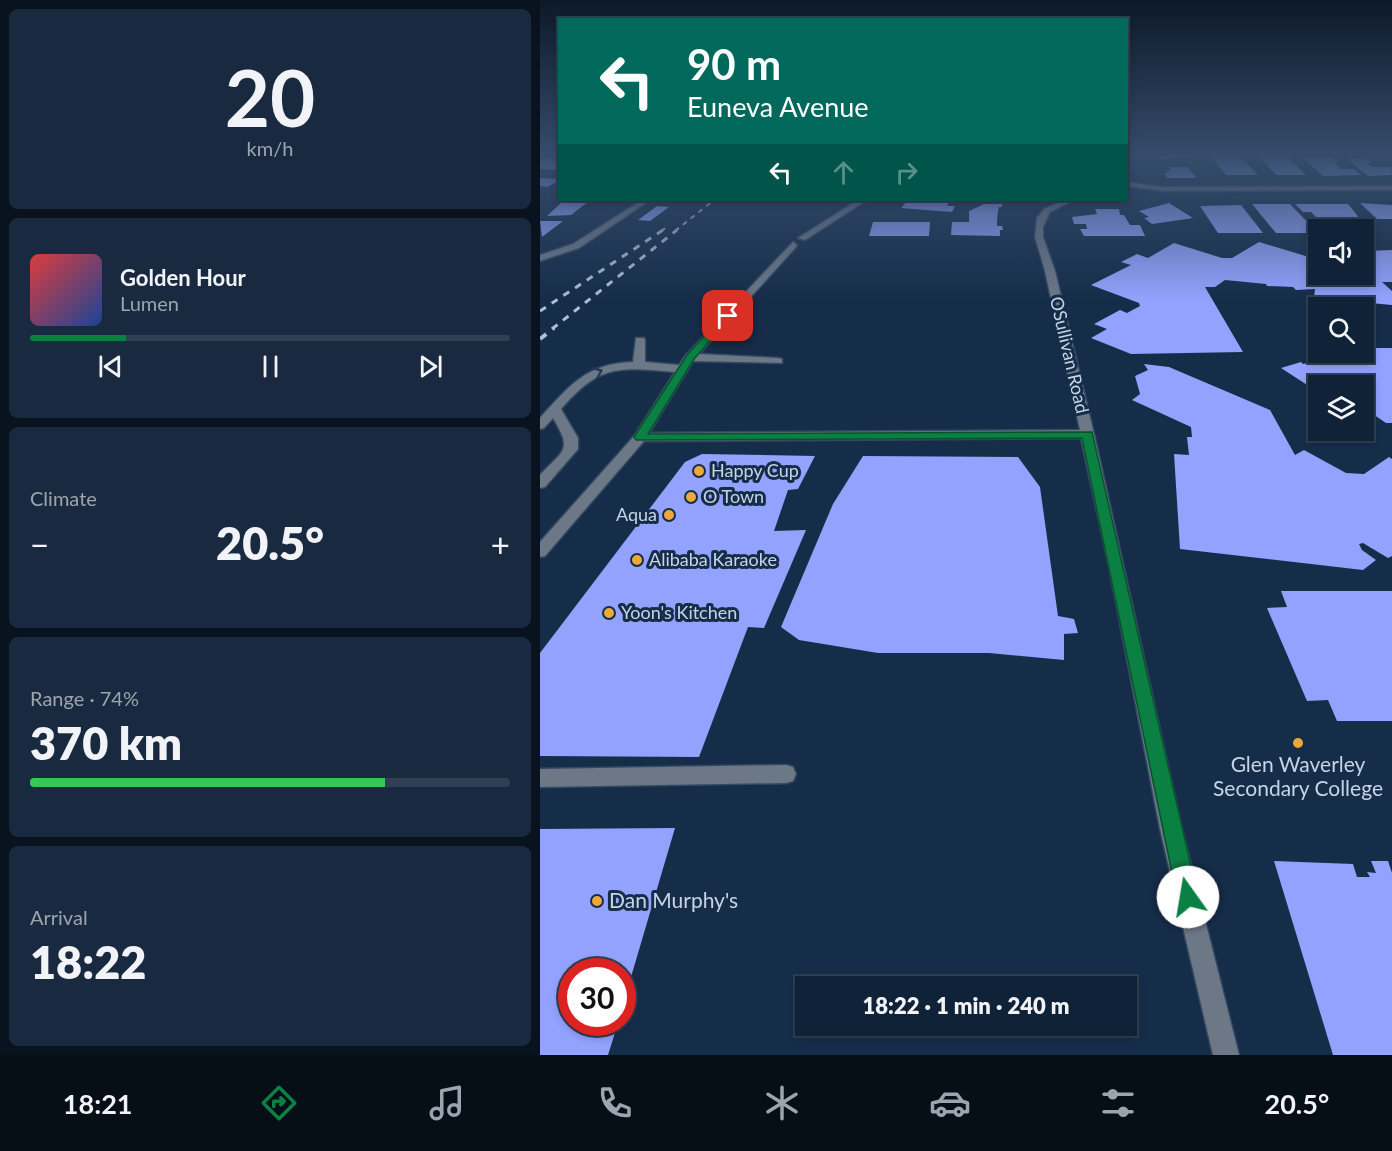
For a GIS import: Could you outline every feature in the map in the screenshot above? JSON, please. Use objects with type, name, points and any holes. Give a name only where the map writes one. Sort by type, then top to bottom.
[{"type":"street","points":[[543,257],[576,246],[643,202]]},
{"type":"street","points":[[540,552],[640,437],[690,357],[797,242],[859,202]]},
{"type":"street","name":"OSullivan Road","points":[[1064,202],[1043,212],[1039,219],[1040,240],[1050,271],[1088,435],[1172,830],[1226,1055]]},
{"type":"street","points":[[639,365],[640,340]]},
{"type":"street","points":[[690,357],[778,361]]},
{"type":"street","points":[[540,425],[593,373],[606,368],[639,365],[682,369]]},
{"type":"street","points":[[540,484],[571,449],[572,438],[555,410]]},
{"type":"street","points":[[640,437],[1088,435]]},
{"type":"street","points":[[540,778],[786,774]]},
{"type":"building","points":[[562,202],[587,202],[571,215],[547,216]]},
{"type":"building","points":[[906,202],[949,202],[947,206],[955,206],[952,212],[901,208]]},
{"type":"building","points":[[1169,203],[1193,218],[1152,224],[1144,218],[1149,217],[1139,211]]},
{"type":"building","points":[[1360,203],[1392,205],[1392,219],[1377,219]]},
{"type":"building","points":[[984,204],[1002,204],[1002,207],[999,207],[997,221],[997,226],[1002,226],[1003,230],[1000,230],[1000,236],[951,235],[952,222],[969,222],[969,211]]},
{"type":"building","points":[[1252,204],[1290,204],[1308,223],[1308,233],[1276,233]]},
{"type":"building","points":[[1295,204],[1348,204],[1360,219],[1318,219],[1311,212],[1303,212]]},
{"type":"building","points":[[1241,205],[1263,233],[1218,233],[1200,206]]},
{"type":"building","points":[[657,206],[669,207],[650,221],[638,220]]},
{"type":"building","points":[[1095,209],[1119,209],[1120,215],[1124,215],[1130,225],[1140,225],[1145,236],[1084,236],[1080,229],[1087,229],[1086,224],[1074,224],[1072,217],[1097,214]]},
{"type":"building","points":[[540,221],[563,221],[542,237]]},
{"type":"building","points":[[873,222],[930,222],[929,236],[869,236]]},
{"type":"building","points":[[1259,242],[1308,257],[1308,285],[1374,285],[1374,251],[1392,250],[1392,282],[1382,282],[1392,291],[1392,305],[1374,303],[1374,297],[1314,297],[1315,289],[1296,290],[1293,287],[1225,280],[1215,287],[1205,287],[1243,352],[1131,354],[1091,338],[1107,329],[1094,324],[1120,310],[1127,313],[1140,306],[1139,303],[1091,285],[1131,265],[1121,262],[1137,254],[1148,258],[1174,243],[1222,258],[1232,258]]},
{"type":"building","points":[[1374,348],[1392,348],[1392,423],[1386,423],[1374,415],[1374,375],[1308,375],[1308,386],[1281,368],[1301,362],[1303,364],[1374,363]]},
{"type":"building","points":[[1144,364],[1169,367],[1270,410],[1295,455],[1304,450],[1346,473],[1364,474],[1389,457],[1392,459],[1392,556],[1388,558],[1363,543],[1359,544],[1362,550],[1376,560],[1363,570],[1180,549],[1174,454],[1189,455],[1187,437],[1192,437],[1191,427],[1132,400],[1140,394],[1135,376],[1148,370]]},
{"type":"building","points":[[702,454],[815,456],[798,489],[788,490],[774,531],[806,530],[764,628],[748,627],[699,757],[540,756],[540,653],[685,462]]},
{"type":"building","points":[[863,456],[1018,457],[1040,487],[1058,616],[1074,619],[1078,633],[1064,634],[1064,660],[989,653],[878,653],[799,640],[781,627],[833,504]]},
{"type":"building","points":[[1281,591],[1392,591],[1392,721],[1337,721],[1328,700],[1307,701],[1267,608],[1287,607]]},
{"type":"building","name":"Dan Murphy's","points":[[675,828],[636,960],[636,958],[558,958],[558,1036],[614,1036],[608,1055],[540,1055],[540,829]]},
{"type":"building","points":[[1274,861],[1353,864],[1357,877],[1370,877],[1367,872],[1376,873],[1371,861],[1388,861],[1392,873],[1392,1055],[1333,1055]]},
{"type":"railway","points":[[675,231],[711,202]]},
{"type":"railway","points":[[661,231],[667,227]]},
{"type":"railway","points":[[540,311],[663,230]]},
{"type":"railway","points":[[552,329],[677,230]]},
{"type":"railway","points":[[540,339],[554,328]]},
{"type":"place","name":"Happy Cup","points":[[699,471]]},
{"type":"place","name":"O Town","points":[[691,497]]},
{"type":"place","name":"Aqua","points":[[669,515]]},
{"type":"place","name":"Alibaba Karaoke","points":[[637,560]]},
{"type":"place","name":"Yoon's Kitchen","points":[[609,613]]},
{"type":"place","name":"Glen Waverley Secondary College","points":[[1298,743]]},
{"type":"place","name":"Dan Murphy's","points":[[597,901]]},
{"type":"route","points":[[728,316],[690,357],[640,437],[1088,435],[1188,897]]}]
